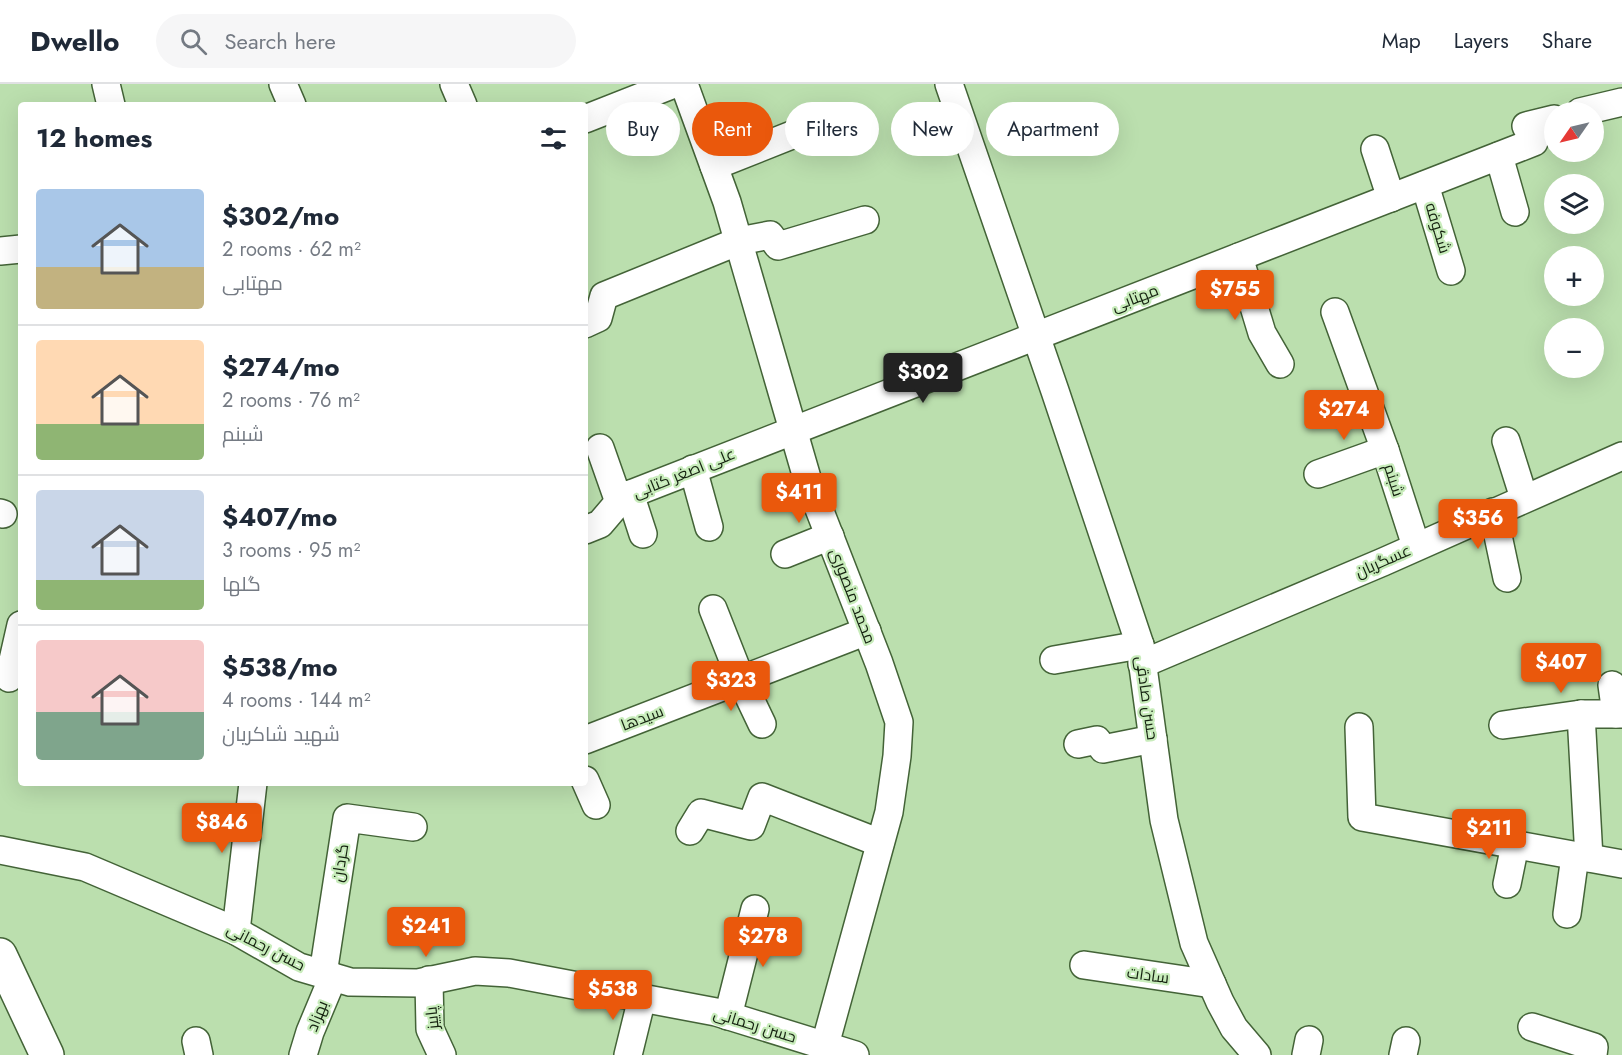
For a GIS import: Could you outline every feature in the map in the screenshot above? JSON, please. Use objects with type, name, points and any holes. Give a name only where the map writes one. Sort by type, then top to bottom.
[{"type":"main road","points":[[0,955],[47,1055]]},
{"type":"street","points":[[106,84],[110,102]]},
{"type":"street","points":[[283,84],[291,102]]},
{"type":"street","points":[[454,84],[462,102]]},
{"type":"street","points":[[588,118],[674,84]]},
{"type":"street","name":"محمد منصوری","points":[[684,84],[739,241],[807,478],[867,631],[899,722],[889,812],[825,1046]]},
{"type":"street","name":"حسن صادقی","points":[[949,84],[1037,337],[1141,654],[1164,820],[1194,943],[1234,1028],[1253,1050]]},
{"type":"street","points":[[1604,106],[1622,102]]},
{"type":"street","name":"مهتابی","points":[[793,429],[1037,337],[1534,142],[1526,126],[1544,122]]},
{"type":"street","points":[[714,166],[785,138]]},
{"type":"street","points":[[1376,149],[1391,198]]},
{"type":"street","points":[[1498,156],[1515,212]]},
{"type":"street","name":"شکوفه","points":[[1425,185],[1451,271]]},
{"type":"street","points":[[588,323],[598,318],[604,296],[739,241],[770,235],[778,246],[865,220]]},
{"type":"street","points":[[0,251],[18,249]]},
{"type":"street","points":[[1239,257],[1262,333],[1280,364]]},
{"type":"street","name":"شبنم","points":[[1335,312],[1385,450],[1416,546]]},
{"type":"street","name":"علی اصغر کتابی","points":[[588,529],[600,524],[624,498],[793,429]]},
{"type":"street","points":[[1506,441],[1524,498]]},
{"type":"street","points":[[600,448],[643,534]]},
{"type":"street","points":[[1318,474],[1385,450]]},
{"type":"street","name":"عسگریان","points":[[1053,660],[1141,654],[1416,546],[1622,456]]},
{"type":"street","points":[[693,469],[709,527]]},
{"type":"street","points":[[1492,512],[1507,578]]},
{"type":"street","points":[[785,554],[830,536]]},
{"type":"street","points":[[713,609],[741,680],[762,724]]},
{"type":"street","name":"سیدها","points":[[588,739],[867,631]]},
{"type":"street","points":[[10,678],[18,639]]},
{"type":"street","points":[[1503,725],[1581,714],[1619,714],[1612,685]]},
{"type":"street","points":[[1567,914],[1582,857],[1581,714]]},
{"type":"street","points":[[1359,727],[1362,817],[1622,864]]},
{"type":"street","points":[[1078,744],[1097,740],[1103,749],[1153,739]]},
{"type":"street","points":[[236,931],[253,786]]},
{"type":"street","points":[[588,786],[596,805]]},
{"type":"street","points":[[690,831],[701,813],[751,826],[762,797],[880,843]]},
{"type":"street","name":"گردان","points":[[328,976],[346,818],[413,827]]},
{"type":"street","points":[[1507,884],[1515,845]]},
{"type":"street","name":"حسن رحمانی","points":[[0,850],[84,867],[236,931],[299,967],[350,982],[418,983],[475,971],[509,974],[728,1016],[855,1055]]},
{"type":"street","points":[[728,1016],[755,909]]},
{"type":"street","name":"سادات","points":[[1084,965],[1212,984]]},
{"type":"street","name":"بهزاد","points":[[303,1055],[328,976]]},
{"type":"street","name":"پاییز","points":[[429,980],[430,1029],[442,1055]]},
{"type":"street","points":[[627,1055],[642,998]]},
{"type":"street","points":[[1532,1027],[1594,1047],[1593,1055]]},
{"type":"street","points":[[1253,1050],[1276,1055]]}]
